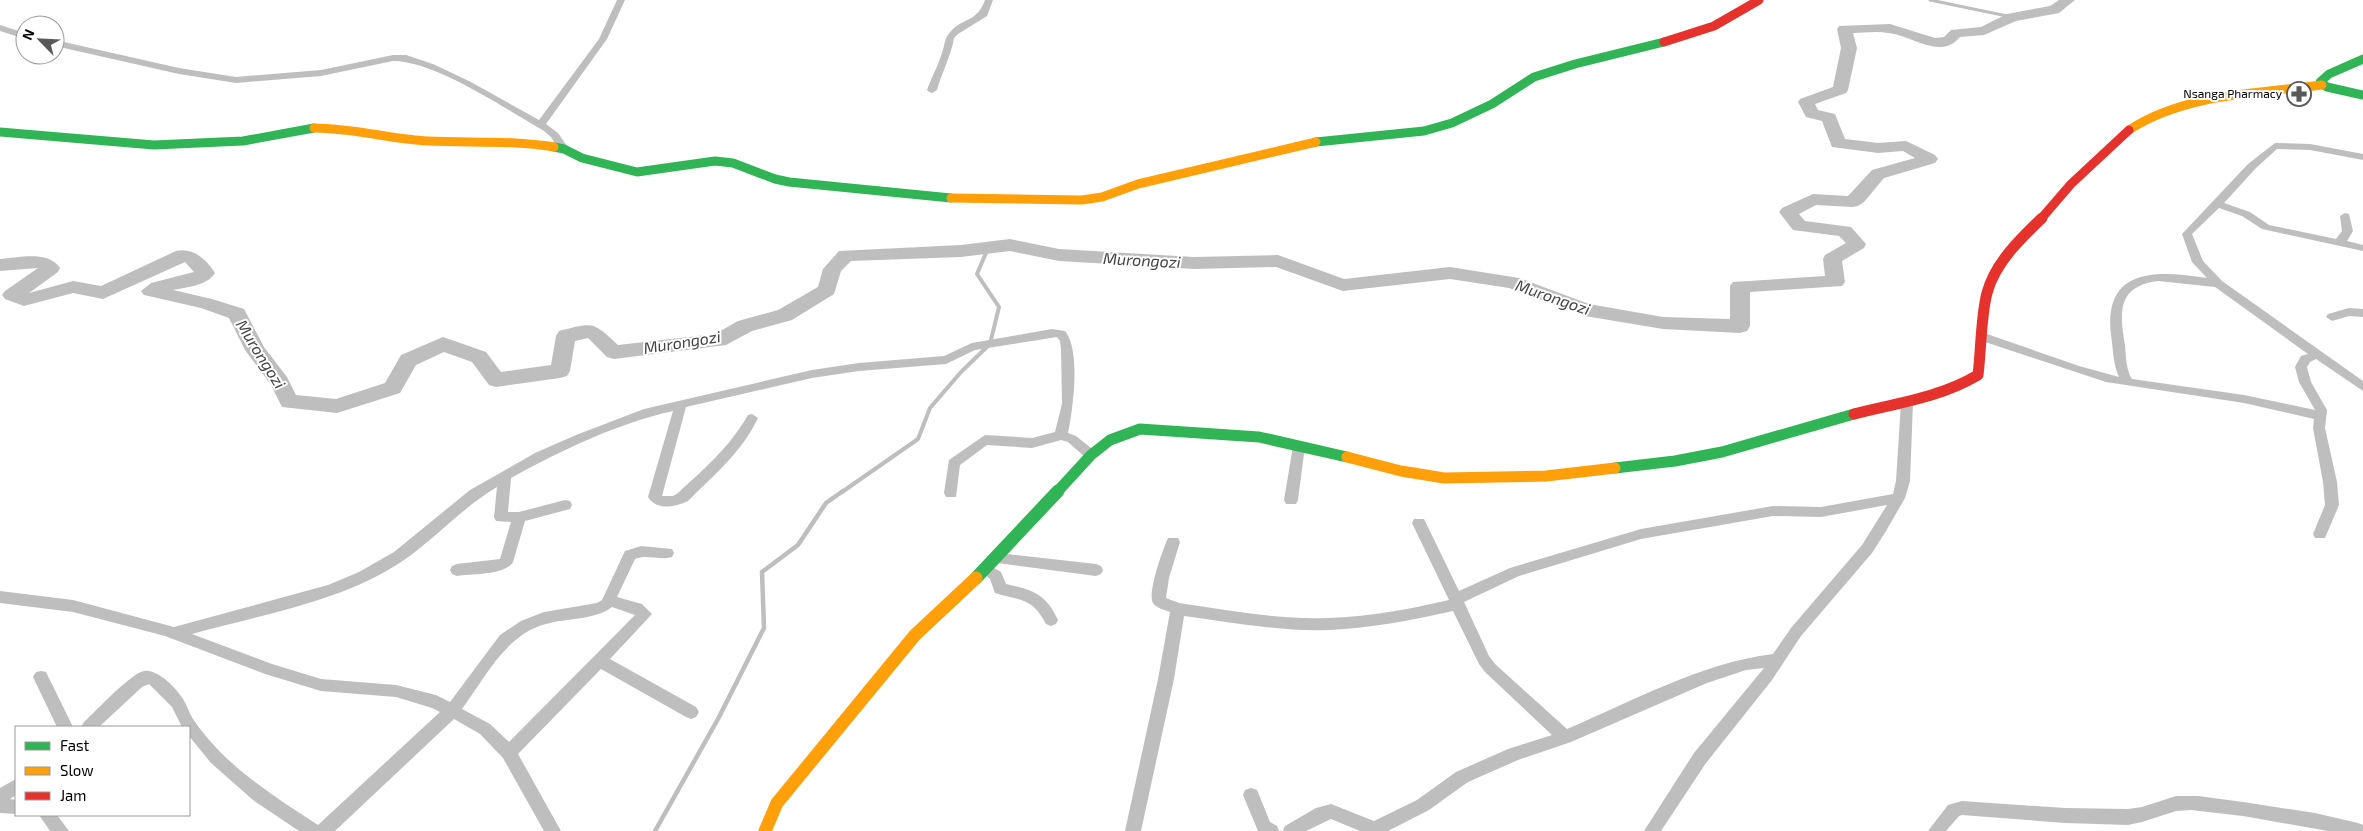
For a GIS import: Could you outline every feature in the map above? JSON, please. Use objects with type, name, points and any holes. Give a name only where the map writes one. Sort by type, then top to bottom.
[{"type":"street","points":[[540,124],[603,39],[621,0]]},
{"type":"street","points":[[932,90],[938,70],[947,53],[950,38],[954,32],[984,14],[989,0]]},
{"type":"street","points":[[0,132],[154,145],[243,141],[307,128],[330,127],[426,141],[525,142],[564,150],[582,158],[637,172],[715,161],[734,163],[789,182],[848,189],[962,199],[1082,200],[1102,197],[1138,184],[1290,147],[1339,138],[1424,131],[1452,123],[1492,104],[1534,77],[1575,64],[1694,35],[1744,11],[1759,0]]},
{"type":"street","points":[[0,28],[15,33]]},
{"type":"street","points":[[65,45],[179,71],[236,80],[321,73],[394,58],[406,58],[430,66],[466,83],[540,124],[555,135],[564,150]]},
{"type":"street","points":[[2322,84],[2321,79],[2329,74],[2363,60]]},
{"type":"street","points":[[765,831],[777,803],[915,635],[997,558],[1091,455],[1110,440],[1140,429],[1259,438],[1401,471],[1444,478],[1546,476],[1675,461],[1722,452],[1883,406],[1907,403],[1957,386],[1978,375],[1989,287],[2015,244],[2043,217],[2071,184],[2135,125],[2160,112],[2199,103],[2322,84],[2363,95]]},
{"type":"street","points":[[2363,157],[2310,147],[2275,146],[2252,166],[2187,234],[2198,262],[2218,284],[2260,312],[2363,388]]},
{"type":"street","points":[[2217,204],[2246,214],[2266,227],[2363,248]]},
{"type":"street","points":[[2339,242],[2345,238],[2348,231],[2345,216]]},
{"type":"street","points":[[2128,382],[2123,374],[2116,313],[2118,303],[2129,287],[2155,276],[2218,284]]},
{"type":"street","points":[[2332,317],[2349,312],[2363,313]]},
{"type":"street","points":[[171,634],[331,590],[364,576],[399,556],[475,494],[540,456],[588,434],[648,412],[812,374],[859,367],[946,360],[972,347],[1052,333],[1060,334],[1066,340],[1068,404],[1061,435]]},
{"type":"street","points":[[1984,337],[2018,347],[2079,371],[2128,382],[2277,405],[2319,416]]},
{"type":"street","points":[[2316,355],[2305,359],[2301,367],[2306,382],[2321,410],[2319,428],[2330,482],[2332,505],[2320,534]]},
{"type":"street","points":[[1661,827],[1700,758],[1734,719],[1796,632],[1867,549],[1898,498],[1903,481],[1905,462],[1907,403]]},
{"type":"street","points":[[681,404],[655,496],[658,501],[675,501],[682,497],[726,455],[748,428],[752,418]]},
{"type":"street","points":[[951,493],[954,463],[979,442],[985,440],[1032,443],[1061,435],[1072,439],[1091,455]]},
{"type":"street","points":[[1291,500],[1300,446]]},
{"type":"street","points":[[505,476],[501,517],[519,517],[565,505]]},
{"type":"street","points":[[1173,542],[1158,586],[1159,601],[1178,609],[1278,622],[1328,624],[1415,614],[1457,601],[1515,572],[1641,534],[1773,511],[1821,512],[1898,498]]},
{"type":"street","points":[[458,570],[498,566],[506,562],[519,517]]},
{"type":"street","points":[[1419,523],[1490,668],[1565,737]]},
{"type":"street","points":[[324,831],[451,712],[492,654],[505,639],[526,625],[544,618],[600,608],[610,601],[630,555],[641,552],[667,553]]},
{"type":"street","points":[[997,558],[1096,570]]},
{"type":"street","points":[[986,569],[996,576],[1000,589],[1038,600],[1046,606],[1052,620]]},
{"type":"street","points":[[0,597],[73,606],[171,634],[270,670],[321,685],[396,691],[436,702],[451,712],[485,729],[509,753],[553,831]]},
{"type":"street","points":[[509,753],[645,614],[636,608],[610,601]]},
{"type":"street","points":[[1133,831],[1166,679],[1178,609]]},
{"type":"street","points":[[599,660],[691,712]]},
{"type":"street","points":[[1291,831],[1322,813],[1331,811],[1373,830],[1423,805],[1462,777],[1514,754],[1565,737],[1703,678],[1746,664],[1777,660]]},
{"type":"street","points":[[41,677],[65,726]]},
{"type":"street","points":[[90,726],[137,682],[145,677],[153,678],[177,702],[190,726]]},
{"type":"street","points":[[190,726],[217,758],[259,795],[313,831]]},
{"type":"street","points":[[0,797],[15,787]]},
{"type":"street","points":[[1251,795],[1264,827],[1271,831]]},
{"type":"street","points":[[1936,831],[1954,810],[1962,808],[2032,814],[2131,817],[2182,803],[2207,804],[2287,816],[2333,824],[2358,831]]},
{"type":"street","points":[[0,806],[15,806]]},
{"type":"street","points":[[49,816],[61,831]]},
{"type":"waterway","points":[[1930,0],[2012,17]]},
{"type":"waterway","name":"Murongozi","points":[[0,265],[40,262],[51,268],[12,295],[24,300],[73,287],[103,293],[183,255],[192,258],[206,273],[193,280],[165,285],[151,291],[205,303],[237,314],[255,350],[280,382],[289,402],[337,406],[393,388],[408,360],[443,344],[479,357],[496,380],[560,371],[566,336],[592,331],[614,352],[719,340],[745,326],[785,315],[827,290],[832,269],[846,255],[961,251],[1010,245],[1059,255],[1194,263],[1278,261],[1343,285],[1450,273],[1512,282],[1585,310],[1663,323],[1740,326],[1740,286],[1835,282],[1832,259],[1857,244],[1845,231],[1799,226],[1788,212],[1813,199],[1852,202],[1858,198],[1878,174],[1929,159],[1906,146],[1878,148],[1838,143],[1829,117],[1812,114],[1806,102],[1818,96],[1840,90],[1849,48],[1844,29],[1890,28],[1934,43],[1949,41],[1956,33],[1984,31],[2012,17],[2054,10],[2068,0]]},
{"type":"waterway","points":[[842,492],[918,439],[930,408],[961,372],[990,344],[999,307],[977,274],[988,248]]},
{"type":"waterway","points":[[655,831],[718,719],[764,628],[762,572],[798,545],[826,503],[843,491]]},
{"type":"traffic: fast","points":[[1316,142],[1339,138],[1424,131],[1452,123],[1492,104],[1534,77],[1575,64],[1664,42]]},
{"type":"traffic: fast","points":[[2363,59],[2329,74],[2320,82],[2327,87],[2363,95]]},
{"type":"traffic: fast","points":[[0,132],[154,145],[243,141],[314,128]]},
{"type":"traffic: fast","points":[[554,147],[564,149],[582,158],[637,172],[715,161],[733,163],[775,179],[789,182],[951,198]]},
{"type":"traffic: fast","points":[[1615,468],[1675,461],[1722,452],[1854,414]]},
{"type":"traffic: fast","points":[[976,578],[997,558],[1091,455],[1110,440],[1140,429],[1259,437],[1347,457]]},
{"type":"traffic: slow","points":[[2129,130],[2145,119],[2192,104],[2220,98],[2322,85]]},
{"type":"traffic: slow","points":[[314,128],[342,129],[428,141],[507,142],[554,147]]},
{"type":"traffic: slow","points":[[951,198],[1082,200],[1102,197],[1138,184],[1316,142]]},
{"type":"traffic: slow","points":[[1347,457],[1401,471],[1444,478],[1546,476],[1615,468]]},
{"type":"traffic: slow","points":[[765,831],[777,803],[915,635],[976,578]]},
{"type":"traffic: jam","points":[[1664,42],[1714,26],[1759,0]]},
{"type":"traffic: jam","points":[[1854,414],[1934,395],[1949,390],[1978,375],[1987,293],[1999,268],[2015,244],[2043,217],[2071,184],[2129,130]]},
{"type":"place","name":"Nsanga Pharmacy","points":[[2299,94]]}]
